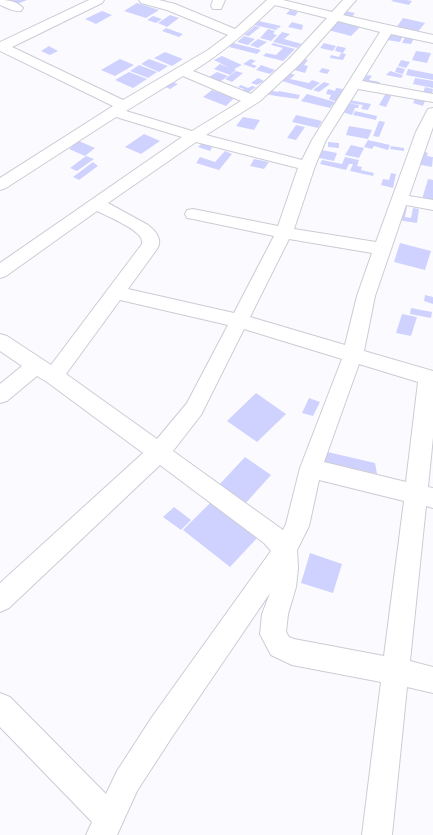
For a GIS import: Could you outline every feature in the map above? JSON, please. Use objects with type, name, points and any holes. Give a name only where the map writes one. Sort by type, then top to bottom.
[{"type":"street","points":[[0,0],[17,8]]},
{"type":"street","points":[[1,47],[98,0]]},
{"type":"street","points":[[144,0],[158,1],[237,34]]},
{"type":"street","points":[[0,272],[169,152],[196,137],[252,100],[294,62],[350,0]]},
{"type":"street","points":[[0,186],[119,109],[213,53],[274,1],[388,30],[433,39]]},
{"type":"street","points":[[0,600],[158,453],[194,409],[241,321],[284,233],[307,166],[319,140],[388,30]]},
{"type":"street","points":[[1,47],[119,109],[196,137],[307,166]]},
{"type":"street","points":[[182,71],[252,100]]},
{"type":"street","points":[[353,84],[433,98]]},
{"type":"street","points":[[0,707],[105,827],[127,781],[162,727],[285,550],[297,526],[311,468],[353,355],[366,296],[423,132],[433,112]]},
{"type":"street","points":[[400,199],[433,205]]},
{"type":"street","points":[[0,394],[45,371],[116,293],[151,245],[151,239],[147,233],[138,226],[96,204]]},
{"type":"street","points":[[193,214],[284,233],[382,249]]},
{"type":"street","points":[[116,293],[241,321],[431,378],[424,497],[396,671],[377,835]]},
{"type":"street","points":[[0,342],[45,371],[272,535],[285,550],[286,568],[284,587],[275,614],[273,634],[280,646],[292,652],[396,671],[433,680]]},
{"type":"street","points":[[311,468],[424,497]]},
{"type":"building","points":[[10,0],[27,0],[15,5],[7,2]]},
{"type":"building","points":[[391,1],[412,1],[409,5]]},
{"type":"building","points":[[137,3],[159,10],[146,18],[124,11]]},
{"type":"building","points":[[290,10],[298,12],[295,16],[286,14]]},
{"type":"building","points":[[102,11],[112,15],[96,24],[85,19]]},
{"type":"building","points":[[345,11],[355,13],[351,18],[341,16]]},
{"type":"building","points":[[170,15],[179,18],[167,27],[158,23]]},
{"type":"building","points":[[153,16],[162,19],[156,23],[147,20]]},
{"type":"building","points":[[403,18],[425,23],[417,33],[396,28]]},
{"type":"building","points":[[259,21],[281,26],[279,28],[267,25],[278,28],[276,30],[254,25]]},
{"type":"building","points":[[337,21],[360,27],[351,36],[328,30]]},
{"type":"building","points":[[292,22],[303,25],[302,30],[288,27]]},
{"type":"building","points":[[255,26],[260,27],[249,36],[244,35]]},
{"type":"building","points":[[166,28],[183,34],[179,37],[162,31]]},
{"type":"building","points":[[268,29],[275,31],[273,34],[277,35],[271,41],[260,38]]},
{"type":"building","points":[[282,32],[290,34],[284,39],[302,44],[297,48],[273,42]]},
{"type":"building","points":[[390,34],[403,36],[400,42],[387,40]]},
{"type":"building","points":[[244,36],[255,39],[248,45],[237,42]]},
{"type":"building","points":[[405,37],[414,38],[411,44],[402,43]]},
{"type":"building","points":[[258,39],[267,42],[258,48],[250,45]]},
{"type":"building","points":[[233,43],[261,50],[257,54],[229,47]]},
{"type":"building","points":[[273,43],[295,49],[283,61],[263,56],[266,53],[276,55],[283,48],[271,45]]},
{"type":"building","points":[[324,43],[336,46],[333,51],[320,48]]},
{"type":"building","points":[[49,46],[58,51],[50,55],[41,51]]},
{"type":"building","points":[[337,46],[346,48],[343,53],[335,51]]},
{"type":"building","points":[[416,51],[431,53],[427,63],[412,60]]},
{"type":"building","points":[[165,52],[183,59],[172,66],[154,58]]},
{"type":"building","points":[[341,53],[346,54],[343,60],[330,58],[331,55],[339,57]]},
{"type":"building","points":[[222,56],[242,65],[234,69],[236,70],[230,75],[214,69],[220,64],[230,68],[214,60]]},
{"type":"building","points":[[300,58],[308,60],[304,65],[308,66],[305,73],[291,69]]},
{"type":"building","points":[[120,59],[134,65],[115,76],[101,70]]},
{"type":"building","points":[[149,59],[168,66],[159,72],[141,64]]},
{"type":"building","points":[[251,59],[256,61],[251,64],[257,66],[254,68],[243,64]]},
{"type":"building","points":[[401,60],[410,62],[406,68],[398,66]]},
{"type":"building","points":[[139,65],[157,72],[148,78],[130,71]]},
{"type":"building","points":[[261,65],[275,70],[270,74],[256,70]]},
{"type":"building","points":[[397,67],[405,69],[403,74],[395,72]]},
{"type":"building","points":[[322,68],[330,70],[327,74],[319,72]]},
{"type":"building","points":[[408,69],[433,74],[433,80],[406,75]]},
{"type":"building","points":[[236,71],[243,73],[232,82],[225,79]]},
{"type":"building","points":[[390,71],[403,75],[401,78],[386,75]]},
{"type":"building","points":[[129,72],[147,79],[133,88],[115,80]]},
{"type":"building","points":[[217,72],[228,76],[217,84],[206,79]]},
{"type":"building","points":[[287,72],[295,75],[290,79],[309,83],[312,80],[320,83],[311,90],[279,80]]},
{"type":"building","points":[[367,75],[372,76],[369,80],[380,82],[379,84],[363,81]]},
{"type":"building","points":[[258,78],[264,81],[257,85],[251,83]]},
{"type":"building","points":[[415,78],[433,81],[433,88],[413,84]]},
{"type":"building","points":[[171,81],[178,84],[170,89],[163,86]]},
{"type":"building","points":[[324,82],[330,84],[319,92],[313,90]]},
{"type":"building","points":[[241,85],[248,88],[252,86],[256,87],[245,95],[239,93],[244,89],[238,87]]},
{"type":"building","points":[[425,87],[433,89],[432,95],[423,93]]},
{"type":"building","points":[[336,88],[343,89],[337,102],[329,99],[331,95],[326,94],[328,89],[335,91]]},
{"type":"building","points":[[212,90],[234,98],[226,106],[203,97]]},
{"type":"building","points":[[268,90],[300,95],[298,99],[276,96],[266,94]]},
{"type":"building","points":[[386,93],[392,94],[386,107],[379,105]]},
{"type":"building","points":[[307,94],[335,102],[330,108],[301,101]]},
{"type":"building","points":[[415,99],[425,101],[423,106],[413,103]]},
{"type":"building","points":[[350,100],[371,104],[368,110],[361,109],[363,105],[349,103]]},
{"type":"building","points":[[347,103],[359,105],[358,108],[355,108],[352,115],[342,112]]},
{"type":"building","points":[[355,111],[377,116],[376,120],[353,115]]},
{"type":"building","points":[[296,115],[322,121],[318,128],[292,122]]},
{"type":"building","points":[[243,117],[260,120],[254,130],[236,126]]},
{"type":"building","points":[[379,121],[385,122],[379,137],[373,136]]},
{"type":"building","points":[[296,125],[305,127],[296,140],[287,138]]},
{"type":"building","points":[[349,126],[372,130],[368,139],[346,135]]},
{"type":"building","points":[[144,134],[160,141],[141,154],[125,147]]},
{"type":"building","points":[[368,140],[390,145],[388,150],[374,146],[372,149],[364,147]]},
{"type":"building","points":[[79,141],[95,148],[85,156],[69,149]]},
{"type":"building","points":[[328,142],[339,143],[339,148],[328,147]]},
{"type":"building","points":[[202,143],[213,146],[210,151],[198,147]]},
{"type":"building","points":[[351,145],[364,148],[359,158],[345,155]]},
{"type":"building","points":[[391,146],[404,148],[404,151],[390,149]]},
{"type":"building","points":[[322,150],[337,153],[334,161],[319,158]]},
{"type":"building","points":[[225,151],[232,154],[219,170],[196,163],[200,157],[215,162]]},
{"type":"building","points":[[422,151],[428,153],[427,156],[433,157],[432,167],[416,164]]},
{"type":"building","points":[[86,156],[94,159],[77,171],[70,168]]},
{"type":"building","points":[[345,157],[359,160],[357,166],[362,167],[361,170],[374,173],[373,176],[350,171],[353,164],[349,164],[346,170],[320,164],[322,160],[342,164]]},
{"type":"building","points":[[254,159],[269,162],[264,169],[250,166]]},
{"type":"building","points":[[93,162],[98,166],[79,180],[73,177]]},
{"type":"building","points":[[391,173],[396,174],[393,188],[381,185],[383,179],[389,180]]},
{"type":"building","points":[[428,179],[433,180],[433,202],[422,199]]},
{"type":"building","points":[[398,206],[407,207],[405,217],[411,218],[413,208],[419,209],[417,223],[397,220]]},
{"type":"building","points":[[400,243],[431,251],[425,270],[394,262]]},
{"type":"building","points":[[425,295],[433,297],[433,304],[424,301]]},
{"type":"building","points":[[411,308],[432,312],[431,318],[410,314]]},
{"type":"building","points":[[402,314],[417,317],[411,336],[396,333]]},
{"type":"building","points":[[256,393],[286,414],[257,442],[227,421]]},
{"type":"building","points":[[309,398],[320,402],[313,416],[302,413]]},
{"type":"building","points":[[323,451],[375,463],[377,474],[321,461]]},
{"type":"building","points":[[245,457],[271,475],[244,505],[218,486]]},
{"type":"building","points":[[211,502],[258,537],[230,567],[183,530]]},
{"type":"building","points":[[174,507],[191,520],[181,530],[163,517]]},
{"type":"building","points":[[310,553],[342,564],[333,593],[301,583]]}]
